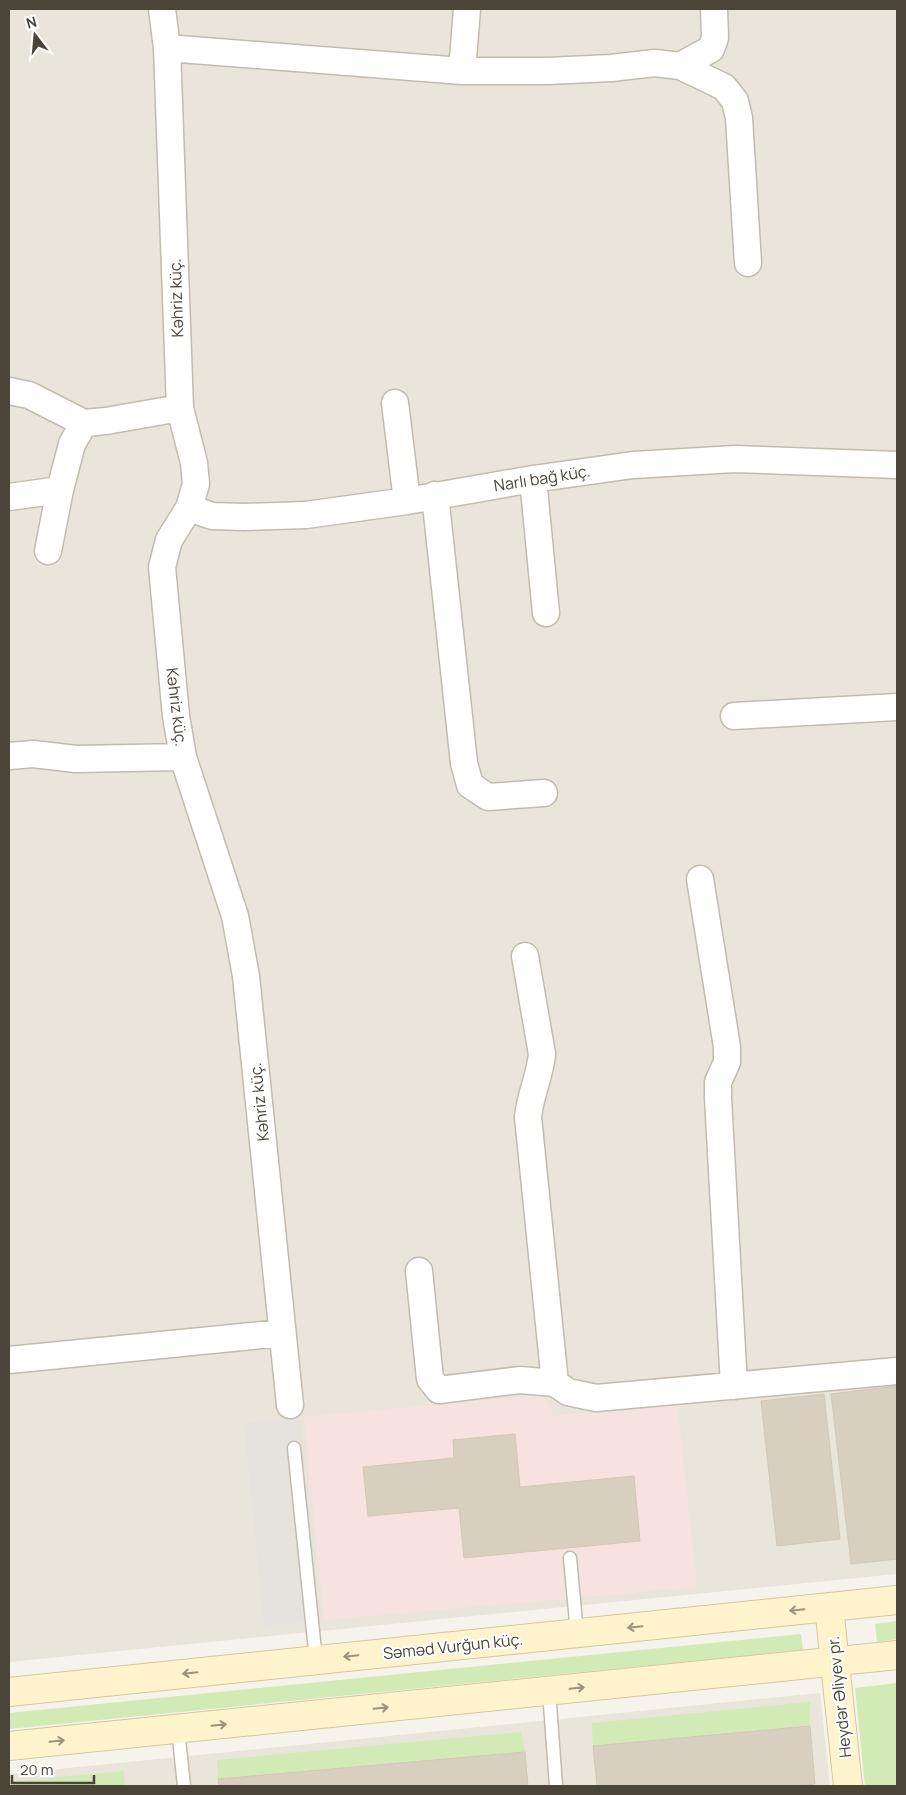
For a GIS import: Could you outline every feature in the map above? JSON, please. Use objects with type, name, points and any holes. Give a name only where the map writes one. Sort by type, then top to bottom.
[{"type":"main road","name":"Səməd Vurğun küç.","points":[[9,1692],[897,1600]]},
{"type":"main road","name":"Heydər Əliyev pr.","points":[[829,1607],[848,1786]]},
{"type":"main road","points":[[9,1746],[897,1655]]},
{"type":"street","name":"Kəhriz küç.","points":[[162,9],[166,48],[180,408],[194,463],[196,484],[189,508],[169,540],[162,567],[176,716],[183,757],[235,916],[246,976],[290,1405]]},
{"type":"street","points":[[462,71],[467,9]]},
{"type":"street","points":[[680,66],[711,50],[715,38],[714,9]]},
{"type":"street","points":[[166,48],[462,71],[548,71],[611,68],[655,63],[680,66],[724,87],[735,101],[739,118],[748,263]]},
{"type":"street","points":[[9,391],[29,395],[84,423],[106,422],[180,408]]},
{"type":"street","points":[[396,403],[406,501]]},
{"type":"street","points":[[48,552],[60,490],[72,444],[84,423]]},
{"type":"street","name":"Narlı bağ küç.","points":[[189,508],[212,516],[306,516],[406,501],[534,478],[633,465],[735,459],[897,465]]},
{"type":"street","points":[[534,478],[546,613]]},
{"type":"street","points":[[9,497],[60,490]]},
{"type":"street","points":[[435,495],[464,763],[470,785],[488,797],[544,793]]},
{"type":"street","points":[[734,716],[897,707]]},
{"type":"street","points":[[9,756],[33,754],[76,759],[183,757]]},
{"type":"street","points":[[700,879],[727,1046],[727,1062],[718,1082],[718,1098],[734,1386]]},
{"type":"street","points":[[525,956],[542,1054],[540,1070],[530,1100],[528,1117],[555,1383]]},
{"type":"street","points":[[419,1271],[430,1379],[439,1390],[520,1380],[555,1383],[568,1392],[596,1398],[897,1371]]},
{"type":"street","points":[[9,1360],[282,1333]]},
{"type":"lane","points":[[294,1448],[316,1660]]},
{"type":"lane","points":[[570,1558],[577,1633]]},
{"type":"lane","points":[[549,1691],[556,1786]]},
{"type":"lane","points":[[178,1729],[184,1786]]},
{"type":"shaded area","points":[[9,9],[897,9],[897,1574],[9,1662]]},
{"type":"shaded area","points":[[542,1395],[554,1416],[677,1403],[697,1587],[324,1620],[304,1417]]},
{"type":"shaded area","points":[[300,1417],[321,1620],[264,1626],[244,1423]]},
{"type":"shaded area","points":[[820,1693],[830,1786],[9,1786],[9,1774]]},
{"type":"green space","points":[[897,1621],[897,1639],[877,1642],[875,1624]]},
{"type":"green space","points":[[801,1634],[803,1650],[9,1729],[9,1713]]},
{"type":"green space","points":[[897,1683],[897,1786],[865,1786],[855,1688]]},
{"type":"green space","points":[[810,1702],[810,1726],[593,1746],[592,1723]]},
{"type":"green space","points":[[521,1732],[525,1752],[218,1779],[217,1760]]},
{"type":"green space","points":[[124,1771],[125,1786],[9,1786],[9,1782]]},
{"type":"building","points":[[897,1386],[897,1559],[851,1564],[831,1394]]},
{"type":"building","points":[[824,1394],[840,1539],[777,1546],[761,1401]]},
{"type":"building","points":[[515,1434],[520,1487],[634,1476],[640,1541],[464,1558],[459,1508],[368,1516],[363,1467],[454,1458],[453,1440]]},
{"type":"building","points":[[810,1726],[815,1784],[794,1786],[597,1786],[593,1746]]},
{"type":"building","points":[[525,1752],[528,1786],[219,1786],[218,1779]]}]
